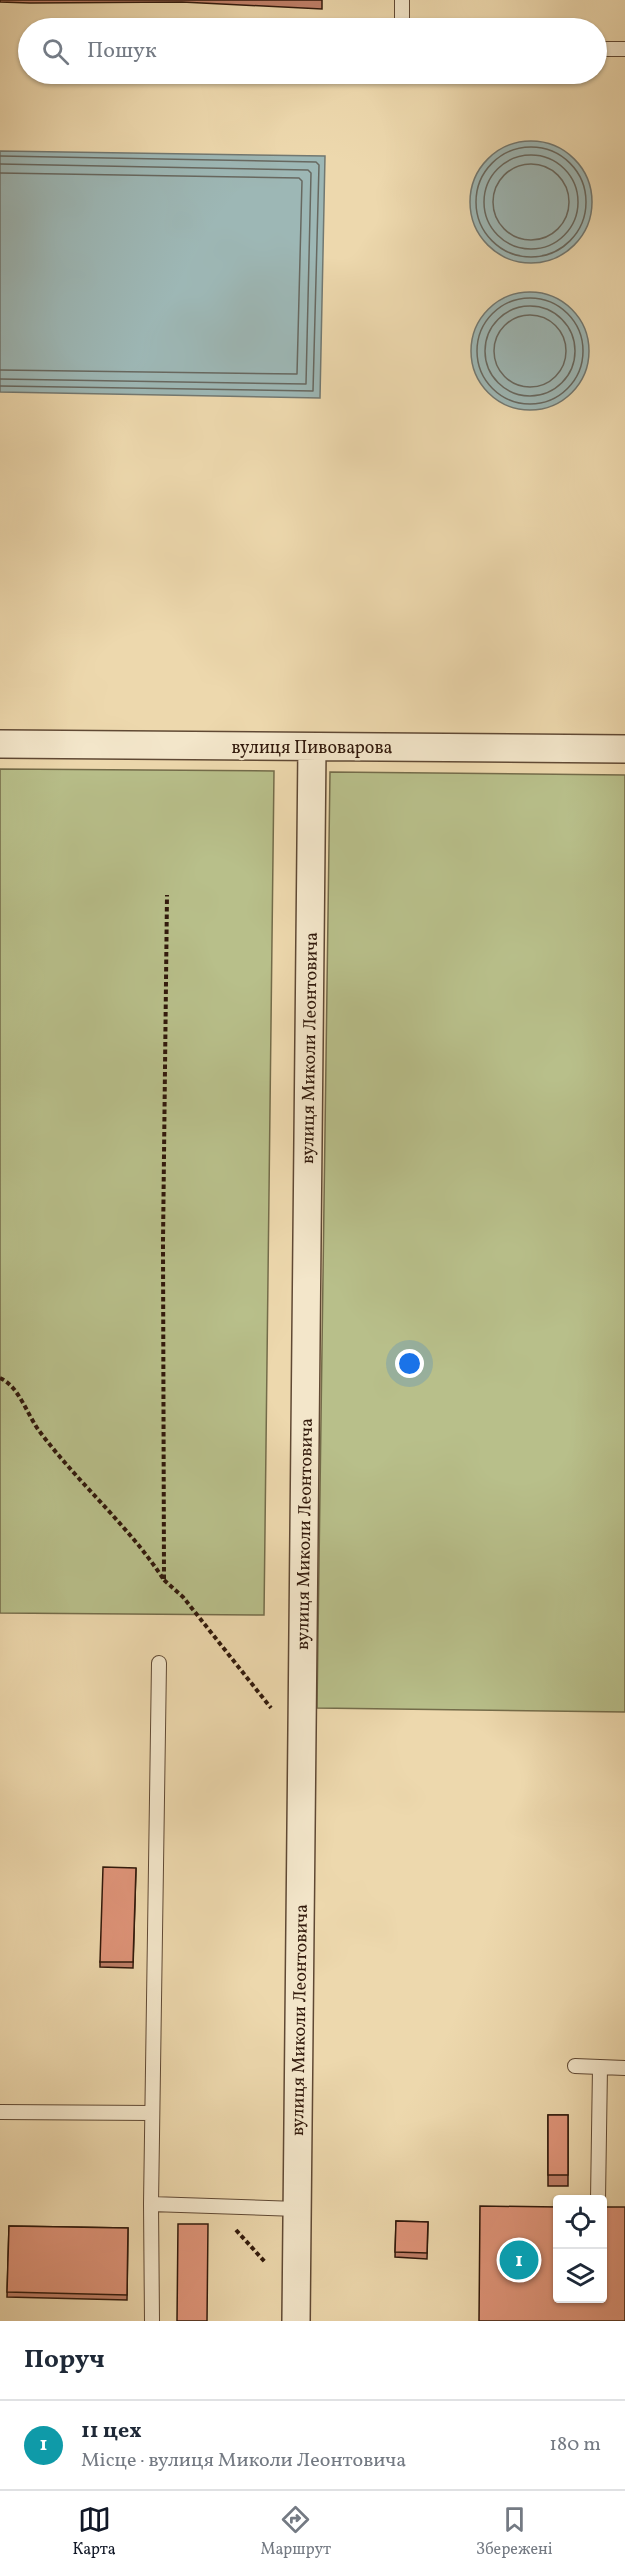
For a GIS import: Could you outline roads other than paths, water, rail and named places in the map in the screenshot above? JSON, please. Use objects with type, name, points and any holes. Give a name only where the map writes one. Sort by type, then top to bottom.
[{"type":"street","name":"вулиця Пивоварова","points":[[0,744],[625,749]]},
{"type":"street","name":"вулиця Миколи Леонтовича","points":[[296,2308],[312,747]]},
{"type":"lane","points":[[402,0],[402,18]]},
{"type":"lane","points":[[607,50],[625,49]]},
{"type":"lane","points":[[152,2321],[151,2204],[159,1663]]},
{"type":"lane","points":[[575,2066],[625,2068]]},
{"type":"lane","points":[[598,2195],[600,2067]]},
{"type":"lane","points":[[0,2112],[152,2113]]},
{"type":"lane","points":[[151,2204],[297,2209]]},
{"type":"water","points":[[531,141],[554,146],[565,151],[574,159],[582,168],[587,179],[592,202],[587,225],[582,236],[574,245],[565,253],[554,258],[531,263],[508,258],[497,253],[488,245],[480,236],[475,225],[470,202],[475,179],[480,168],[488,159],[497,151],[508,146]]},
{"type":"water","points":[[0,151],[325,156],[320,398],[0,392]]},
{"type":"water","points":[[530,292],[552,297],[572,309],[584,329],[589,351],[584,373],[572,393],[552,405],[530,410],[508,405],[488,393],[476,373],[471,351],[476,329],[488,309],[508,297]]},
{"type":"place","name":"11 цех","points":[[519,2260]]}]
